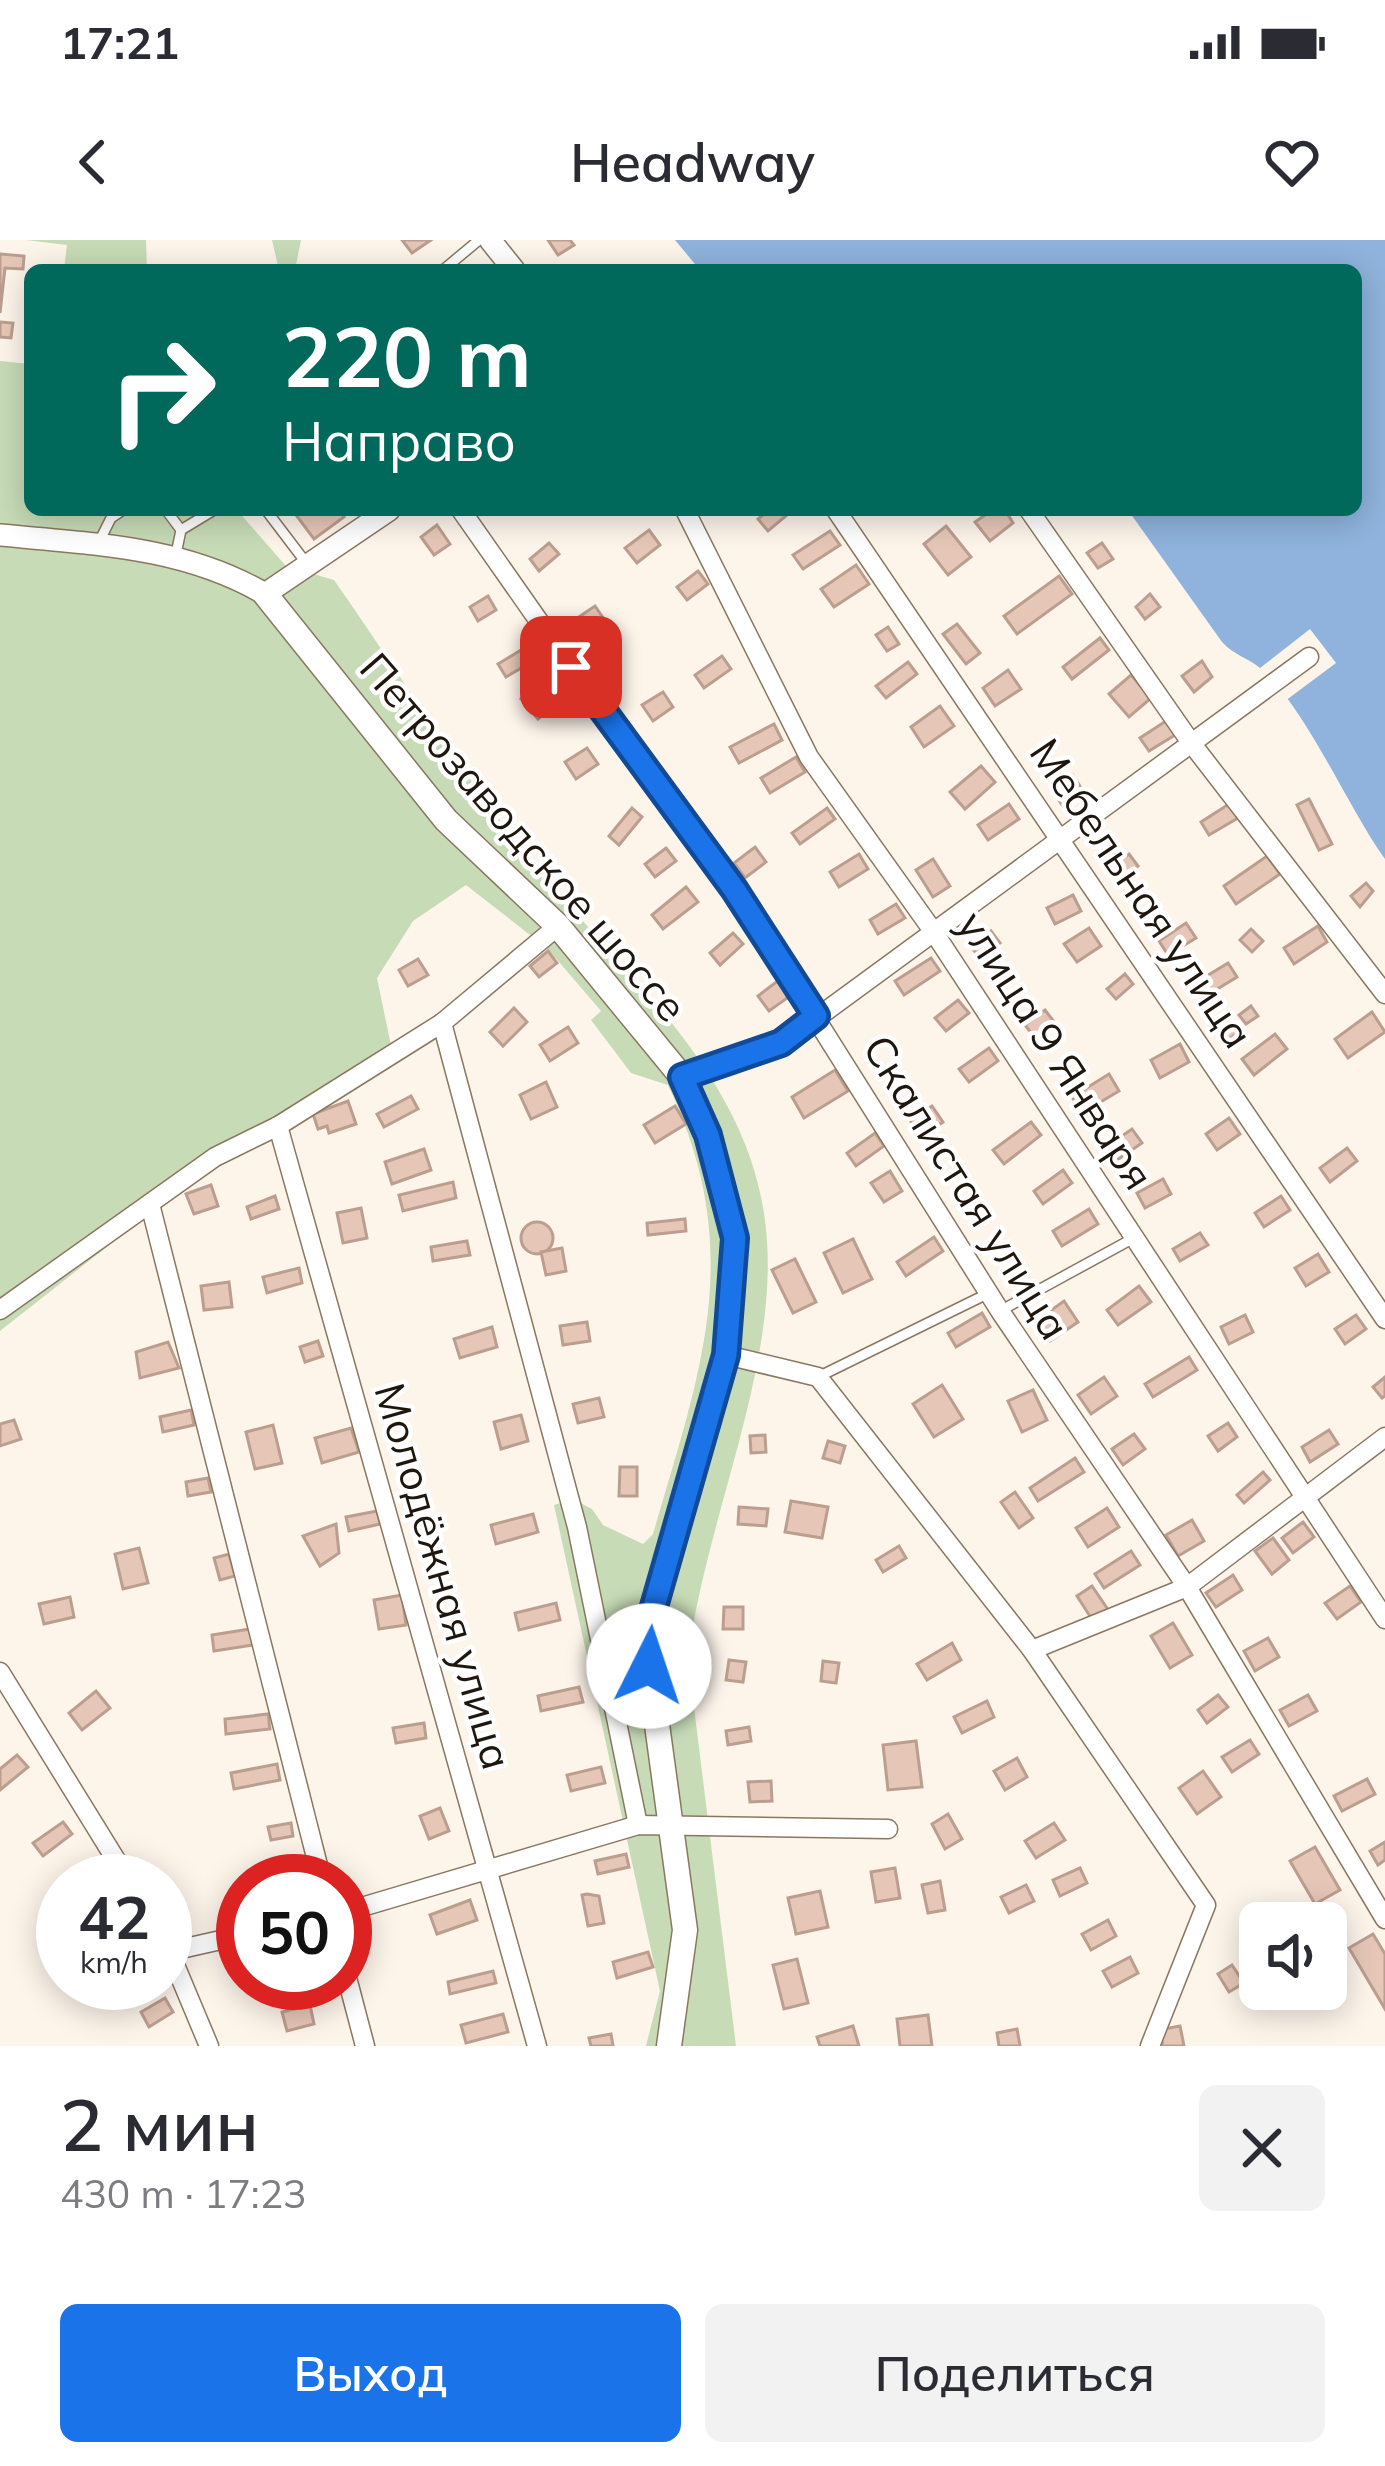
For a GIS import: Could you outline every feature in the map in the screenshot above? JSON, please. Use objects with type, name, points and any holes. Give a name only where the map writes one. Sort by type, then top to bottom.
[{"type":"main road","name":"Петрозаводское шоссе","points":[[265,594],[446,820],[558,926],[682,1077],[708,1135],[735,1238],[726,1355],[653,1610],[649,1666],[685,1930],[669,2046]]},
{"type":"street","points":[[490,240],[509,264]]},
{"type":"street","points":[[265,594],[380,516]]},
{"type":"street","name":"Скалистая улица","points":[[465,516],[653,784],[734,889],[1000,1311],[1187,1587],[1385,1919]]},
{"type":"street","name":"улица 9 Января","points":[[688,516],[809,757],[932,932],[1385,1618]]},
{"type":"street","name":"Мебельная улица","points":[[840,516],[1385,1319]]},
{"type":"street","points":[[1033,516],[1192,744],[1385,994]]},
{"type":"street","name":"Петрозаводское шоссе","points":[[0,535],[176,554],[222,568],[265,594]]},
{"type":"street","points":[[682,1077],[781,1043],[1309,657]]},
{"type":"street","points":[[0,1310],[215,1157],[278,1126],[442,1023],[558,926]]},
{"type":"street","points":[[442,1023],[577,1527],[638,1825]]},
{"type":"street","name":"Молодёжная улица","points":[[278,1126],[490,1868],[536,2046]]},
{"type":"street","points":[[150,1204],[315,1854]]},
{"type":"street","points":[[726,1355],[818,1377],[1032,1651],[1206,1905],[1150,2046]]},
{"type":"street","points":[[1032,1651],[1187,1587],[1385,1437]]},
{"type":"street","points":[[0,1672],[112,1854]]},
{"type":"street","points":[[372,1904],[638,1825],[888,1829]]},
{"type":"street","points":[[192,2005],[209,2046]]},
{"type":"street","points":[[356,2010],[365,2046]]},
{"type":"lane","points":[[450,264],[479,240]]},
{"type":"lane","points":[[98,544],[114,516]]},
{"type":"lane","points":[[170,516],[181,530]]},
{"type":"lane","points":[[176,554],[181,530],[204,516]]},
{"type":"lane","points":[[271,516],[307,564]]},
{"type":"lane","points":[[1000,1311],[1132,1239]]},
{"type":"lane","points":[[818,1377],[989,1293]]},
{"type":"green space","points":[[26,240],[146,240],[147,264],[65,264],[67,245]]},
{"type":"green space","points":[[272,240],[301,240],[296,264],[278,264]]},
{"type":"green space","points":[[0,361],[24,363],[24,516],[242,516],[286,566],[334,580],[506,829],[681,1035],[739,1130],[758,1183],[767,1241],[767,1292],[750,1397],[708,1556],[688,1659],[736,2046],[646,2046],[660,1991],[554,1505],[573,1499],[592,1509],[603,1525],[643,1544],[653,1534],[700,1363],[711,1257],[706,1202],[692,1145],[668,1085],[631,1073],[591,1020],[601,1011],[548,949],[466,885],[413,921],[377,978],[394,1060],[179,1190],[0,1331]]},
{"type":"water","points":[[675,240],[1385,240],[1385,859],[1277,685],[1222,642],[1132,516],[1362,516],[1362,264],[695,264]]},
{"type":"pier","points":[[1310,629],[1336,663],[1285,701],[1260,668]]},
{"type":"building","points":[[402,240],[431,240],[412,253]]},
{"type":"building","points":[[548,240],[570,240],[574,245],[558,255]]},
{"type":"building","points":[[0,254],[24,256],[23,269],[5,268],[0,313]]},
{"type":"building","points":[[0,322],[13,323],[11,338],[0,337]]},
{"type":"building","points":[[297,516],[343,516],[344,517],[314,539]]},
{"type":"building","points":[[762,516],[786,516],[768,531],[758,519]]},
{"type":"building","points":[[984,516],[1009,516],[1013,523],[990,541],[975,522]]},
{"type":"building","points":[[437,525],[450,544],[434,555],[421,537]]},
{"type":"building","points":[[946,526],[971,557],[948,575],[924,544]]},
{"type":"building","points":[[649,530],[660,545],[637,563],[625,548]]},
{"type":"building","points":[[830,531],[840,545],[803,569],[793,555]]},
{"type":"building","points":[[549,543],[559,554],[539,571],[530,559]]},
{"type":"building","points":[[1102,543],[1113,559],[1098,568],[1087,553]]},
{"type":"building","points":[[856,565],[869,584],[834,607],[821,589]]},
{"type":"building","points":[[698,571],[708,584],[687,600],[677,587]]},
{"type":"building","points":[[1059,576],[1072,594],[1017,634],[1004,616]]},
{"type":"building","points":[[1150,594],[1160,607],[1145,619],[1136,607]]},
{"type":"building","points":[[488,596],[496,610],[478,621],[470,607]]},
{"type":"building","points":[[595,606],[604,619],[585,632],[576,619]]},
{"type":"building","points":[[957,624],[980,653],[966,664],[943,634]]},
{"type":"building","points":[[888,627],[899,644],[887,651],[876,635]]},
{"type":"building","points":[[613,638],[620,648],[606,659],[598,650]]},
{"type":"building","points":[[1100,638],[1109,650],[1072,679],[1063,667]]},
{"type":"building","points":[[526,647],[535,660],[506,677],[498,664]]},
{"type":"building","points":[[722,656],[731,669],[704,688],[695,675]]},
{"type":"building","points":[[1202,661],[1212,677],[1194,692],[1182,676]]},
{"type":"building","points":[[908,662],[917,674],[886,698],[876,686]]},
{"type":"building","points":[[1008,670],[1021,689],[995,706],[983,688]]},
{"type":"building","points":[[1131,675],[1151,698],[1129,717],[1109,694]]},
{"type":"building","points":[[545,679],[562,700],[538,719],[521,699]]},
{"type":"building","points":[[663,692],[673,707],[653,721],[642,705]]},
{"type":"building","points":[[940,706],[954,726],[924,747],[911,727]]},
{"type":"building","points":[[1166,721],[1175,735],[1149,751],[1140,738]]},
{"type":"building","points":[[774,724],[782,740],[739,763],[730,747]]},
{"type":"building","points":[[587,748],[598,764],[576,779],[565,762]]},
{"type":"building","points":[[796,757],[805,772],[770,793],[761,778]]},
{"type":"building","points":[[981,766],[995,782],[965,809],[950,792]]},
{"type":"building","points":[[1073,775],[1083,791],[1062,805],[1051,788]]},
{"type":"building","points":[[1309,799],[1332,844],[1319,850],[1297,805]]},
{"type":"building","points":[[1009,804],[1019,819],[988,840],[978,825]]},
{"type":"building","points":[[1229,804],[1238,818],[1209,835],[1201,822]]},
{"type":"building","points":[[632,808],[642,817],[619,845],[609,836]]},
{"type":"building","points":[[827,808],[835,819],[800,844],[792,833]]},
{"type":"building","points":[[755,847],[766,862],[745,878],[734,863]]},
{"type":"building","points":[[666,848],[676,861],[655,877],[645,864]]},
{"type":"building","points":[[859,854],[868,869],[839,887],[830,872]]},
{"type":"building","points":[[1129,854],[1138,866],[1119,881],[1110,868]]},
{"type":"building","points":[[1267,856],[1280,874],[1236,904],[1224,886]]},
{"type":"building","points":[[933,859],[950,886],[933,897],[916,870]]},
{"type":"building","points":[[1366,883],[1373,891],[1360,907],[1351,896]]},
{"type":"building","points":[[686,887],[698,902],[663,929],[652,915]]},
{"type":"building","points":[[1073,895],[1081,911],[1055,924],[1047,908]]},
{"type":"building","points":[[896,904],[905,918],[878,934],[870,920]]},
{"type":"building","points":[[1186,923],[1196,938],[1168,955],[1159,941]]},
{"type":"building","points":[[1318,926],[1327,942],[1294,964],[1284,948]]},
{"type":"building","points":[[1089,928],[1101,946],[1077,962],[1064,944]]},
{"type":"building","points":[[1251,929],[1263,941],[1252,952],[1240,940]]},
{"type":"building","points":[[991,931],[1000,943],[980,958],[971,947]]},
{"type":"building","points":[[733,933],[743,944],[720,965],[710,953]]},
{"type":"building","points":[[548,951],[557,963],[539,977],[530,966]]},
{"type":"building","points":[[931,958],[940,971],[904,995],[895,981]]},
{"type":"building","points":[[418,959],[428,975],[408,986],[399,970]]},
{"type":"building","points":[[1228,963],[1237,977],[1201,999],[1192,985]]},
{"type":"building","points":[[1125,974],[1133,984],[1116,999],[1107,989]]},
{"type":"building","points":[[779,980],[790,996],[769,1011],[758,996]]},
{"type":"building","points":[[958,1000],[969,1013],[946,1031],[935,1018]]},
{"type":"building","points":[[1251,1006],[1258,1016],[1246,1024],[1239,1015]]},
{"type":"building","points":[[514,1008],[527,1022],[503,1046],[490,1032]]},
{"type":"building","points":[[1045,1010],[1055,1023],[1035,1038],[1025,1025]]},
{"type":"building","points":[[1372,1012],[1385,1032],[1348,1058],[1335,1039]]},
{"type":"building","points":[[1229,1022],[1237,1034],[1224,1042],[1216,1030]]},
{"type":"building","points":[[568,1027],[578,1043],[550,1061],[540,1045]]},
{"type":"building","points":[[1275,1034],[1287,1049],[1254,1075],[1242,1059]]},
{"type":"building","points":[[1180,1044],[1189,1062],[1160,1078],[1151,1060]]},
{"type":"building","points":[[989,1048],[998,1061],[969,1082],[959,1069]]},
{"type":"building","points":[[835,1070],[848,1091],[804,1118],[792,1097]]},
{"type":"building","points":[[1109,1074],[1119,1091],[1082,1113],[1072,1097]]},
{"type":"building","points":[[546,1082],[557,1107],[531,1119],[520,1095]]},
{"type":"building","points":[[411,1096],[418,1109],[384,1127],[377,1114]]},
{"type":"building","points":[[348,1101],[356,1124],[329,1133],[327,1126],[318,1129],[313,1114]]},
{"type":"building","points":[[675,1106],[686,1124],[655,1143],[644,1125]]},
{"type":"building","points":[[932,1106],[943,1122],[921,1137],[910,1120]]},
{"type":"building","points":[[1229,1118],[1240,1134],[1217,1150],[1206,1134]]},
{"type":"building","points":[[1031,1122],[1041,1135],[1004,1164],[993,1150]]},
{"type":"building","points":[[1132,1129],[1142,1143],[1116,1161],[1106,1147]]},
{"type":"building","points":[[875,1133],[884,1146],[856,1166],[847,1153]]},
{"type":"building","points":[[1347,1148],[1357,1161],[1330,1182],[1320,1168]]},
{"type":"building","points":[[424,1149],[431,1170],[392,1184],[385,1162]]},
{"type":"building","points":[[1063,1170],[1072,1183],[1043,1204],[1034,1191]]},
{"type":"building","points":[[890,1171],[902,1191],[884,1202],[871,1183]]},
{"type":"building","points":[[1163,1179],[1171,1194],[1145,1208],[1137,1193]]},
{"type":"building","points":[[453,1182],[456,1198],[403,1211],[399,1195]]},
{"type":"building","points":[[211,1185],[218,1206],[194,1214],[186,1194]]},
{"type":"building","points":[[275,1196],[279,1209],[251,1219],[247,1207]]},
{"type":"building","points":[[1281,1196],[1290,1210],[1264,1227],[1255,1213]]},
{"type":"building","points":[[361,1208],[367,1238],[343,1243],[337,1213]]},
{"type":"building","points":[[1089,1209],[1098,1224],[1062,1246],[1053,1231]]},
{"type":"building","points":[[685,1219],[686,1231],[648,1235],[647,1223]]},
{"type":"building","points":[[537,1222],[548,1227],[553,1238],[548,1249],[537,1254],[526,1249],[521,1238],[526,1227]]},
{"type":"building","points":[[1200,1233],[1208,1245],[1180,1261],[1173,1249]]},
{"type":"building","points":[[934,1237],[943,1251],[906,1276],[897,1262]]},
{"type":"building","points":[[853,1239],[872,1279],[843,1293],[824,1253]]},
{"type":"building","points":[[467,1241],[470,1255],[433,1261],[431,1247]]},
{"type":"building","points":[[562,1248],[566,1271],[546,1275],[541,1252]]},
{"type":"building","points":[[1318,1254],[1329,1272],[1306,1286],[1295,1268]]},
{"type":"building","points":[[795,1259],[816,1302],[793,1313],[772,1270]]},
{"type":"building","points":[[299,1268],[302,1283],[267,1293],[263,1277]]},
{"type":"building","points":[[229,1282],[232,1307],[204,1310],[201,1286]]},
{"type":"building","points":[[1139,1286],[1151,1302],[1118,1325],[1107,1310]]},
{"type":"building","points":[[1064,1301],[1078,1322],[1050,1341],[1036,1321]]},
{"type":"building","points":[[982,1313],[990,1327],[956,1347],[948,1333]]},
{"type":"building","points":[[1245,1315],[1253,1332],[1229,1344],[1221,1327]]},
{"type":"building","points":[[1356,1315],[1366,1329],[1345,1344],[1335,1329]]},
{"type":"building","points":[[587,1322],[590,1341],[563,1345],[560,1326]]},
{"type":"building","points":[[492,1327],[497,1347],[460,1358],[454,1339]]},
{"type":"building","points":[[318,1341],[323,1356],[305,1362],[300,1347]]},
{"type":"building","points":[[168,1342],[179,1368],[140,1378],[136,1352]]},
{"type":"building","points":[[1189,1357],[1197,1370],[1153,1397],[1145,1384]]},
{"type":"building","points":[[1104,1377],[1117,1396],[1091,1414],[1078,1395]]},
{"type":"building","points":[[1385,1377],[1385,1396],[1382,1398],[1373,1387]]},
{"type":"building","points":[[942,1385],[963,1419],[934,1437],[913,1404]]},
{"type":"building","points":[[1033,1390],[1047,1420],[1022,1432],[1008,1401]]},
{"type":"building","points":[[599,1398],[604,1417],[578,1423],[573,1404]]},
{"type":"building","points":[[191,1410],[194,1425],[163,1432],[160,1417]]},
{"type":"building","points":[[521,1415],[528,1441],[501,1449],[494,1422]]},
{"type":"building","points":[[14,1420],[21,1439],[0,1446],[0,1424]]},
{"type":"building","points":[[1228,1423],[1237,1437],[1218,1451],[1208,1436]]},
{"type":"building","points":[[273,1425],[282,1463],[255,1469],[246,1432]]},
{"type":"building","points":[[351,1428],[359,1452],[322,1463],[315,1438]]},
{"type":"building","points":[[1329,1430],[1338,1444],[1310,1462],[1302,1447]]},
{"type":"building","points":[[1134,1434],[1145,1449],[1123,1465],[1112,1449]]},
{"type":"building","points":[[765,1435],[766,1452],[751,1453],[750,1436]]},
{"type":"building","points":[[828,1441],[845,1446],[840,1463],[823,1458]]},
{"type":"building","points":[[1075,1458],[1084,1472],[1038,1501],[1030,1488]]},
{"type":"building","points":[[620,1467],[637,1467],[637,1496],[619,1496]]},
{"type":"building","points":[[1263,1472],[1270,1480],[1244,1503],[1237,1495]]},
{"type":"building","points":[[208,1478],[211,1492],[188,1496],[186,1482]]},
{"type":"building","points":[[1015,1492],[1033,1518],[1019,1528],[1001,1502]]},
{"type":"building","points":[[791,1501],[828,1507],[822,1538],[785,1532]]},
{"type":"building","points":[[739,1507],[768,1509],[766,1526],[738,1524]]},
{"type":"building","points":[[1107,1508],[1119,1527],[1088,1547],[1076,1528]]},
{"type":"building","points":[[377,1511],[380,1524],[349,1531],[346,1517]]},
{"type":"building","points":[[533,1514],[538,1532],[496,1544],[491,1525]]},
{"type":"building","points":[[1192,1520],[1204,1541],[1178,1556],[1166,1535]]},
{"type":"building","points":[[1303,1522],[1314,1537],[1293,1553],[1282,1538]]},
{"type":"building","points":[[336,1524],[339,1553],[320,1566],[303,1536]]},
{"type":"building","points":[[1273,1538],[1289,1560],[1272,1574],[1255,1551]]},
{"type":"building","points":[[899,1546],[906,1558],[883,1572],[876,1560]]},
{"type":"building","points":[[139,1548],[148,1583],[123,1589],[115,1554]]},
{"type":"building","points":[[1131,1551],[1140,1565],[1104,1588],[1095,1574]]},
{"type":"building","points":[[229,1554],[235,1576],[220,1580],[214,1558]]},
{"type":"building","points":[[1233,1575],[1242,1590],[1216,1607],[1206,1593]]},
{"type":"building","points":[[1092,1586],[1109,1611],[1093,1621],[1077,1596]]},
{"type":"building","points":[[1350,1586],[1361,1602],[1337,1619],[1325,1603]]},
{"type":"building","points":[[402,1595],[406,1625],[379,1629],[374,1600]]},
{"type":"building","points":[[70,1597],[74,1617],[44,1624],[39,1604]]},
{"type":"building","points":[[556,1603],[560,1620],[519,1630],[515,1613]]},
{"type":"building","points":[[724,1607],[743,1607],[743,1629],[723,1629]]},
{"type":"building","points":[[1173,1623],[1192,1655],[1170,1668],[1151,1636]]},
{"type":"building","points":[[250,1629],[253,1645],[214,1651],[212,1635]]},
{"type":"building","points":[[1268,1638],[1279,1657],[1255,1671],[1244,1651]]},
{"type":"building","points":[[952,1643],[961,1660],[927,1680],[917,1664]]},
{"type":"building","points":[[729,1660],[746,1662],[743,1682],[726,1680]]},
{"type":"building","points":[[823,1661],[839,1663],[836,1683],[821,1681]]},
{"type":"building","points":[[579,1687],[583,1702],[541,1711],[538,1696]]},
{"type":"building","points":[[96,1691],[110,1708],[82,1730],[69,1713]]},
{"type":"building","points":[[1218,1695],[1228,1707],[1207,1723],[1198,1710]]},
{"type":"building","points":[[1308,1695],[1317,1711],[1289,1726],[1280,1710]]},
{"type":"building","points":[[987,1701],[994,1717],[962,1733],[954,1717]]},
{"type":"building","points":[[268,1714],[270,1729],[226,1734],[225,1719]]},
{"type":"building","points":[[424,1723],[426,1738],[396,1743],[393,1728]]},
{"type":"building","points":[[749,1727],[751,1741],[728,1745],[726,1731]]},
{"type":"building","points":[[1250,1740],[1259,1754],[1232,1772],[1222,1757]]},
{"type":"building","points":[[916,1741],[922,1787],[888,1790],[883,1745]]},
{"type":"building","points":[[17,1755],[28,1767],[0,1790],[0,1769]]},
{"type":"building","points":[[1017,1758],[1027,1777],[1005,1790],[994,1771]]},
{"type":"building","points":[[277,1764],[280,1780],[234,1789],[231,1773]]},
{"type":"building","points":[[601,1767],[605,1783],[571,1791],[567,1775]]},
{"type":"building","points":[[1203,1771],[1221,1797],[1197,1814],[1179,1788]]},
{"type":"building","points":[[1367,1779],[1375,1794],[1342,1811],[1334,1796]]},
{"type":"building","points":[[771,1781],[772,1801],[750,1802],[748,1782]]},
{"type":"building","points":[[440,1808],[449,1831],[429,1839],[420,1816]]},
{"type":"building","points":[[948,1814],[962,1839],[945,1849],[932,1824]]},
{"type":"building","points":[[63,1822],[72,1834],[46,1854],[33,1843]]},
{"type":"building","points":[[291,1823],[293,1836],[271,1840],[268,1827]]},
{"type":"building","points":[[1054,1823],[1065,1840],[1036,1858],[1025,1841]]},
{"type":"building","points":[[1385,1842],[1385,1860],[1378,1865],[1370,1851]]},
{"type":"building","points":[[1315,1847],[1340,1890],[1314,1902],[1290,1861]]},
{"type":"building","points":[[626,1854],[629,1867],[598,1874],[595,1861]]},
{"type":"building","points":[[895,1868],[900,1898],[876,1902],[871,1872]]},
{"type":"building","points":[[1080,1868],[1087,1883],[1060,1896],[1053,1880]]},
{"type":"building","points":[[940,1881],[945,1910],[928,1913],[922,1885]]},
{"type":"building","points":[[1026,1885],[1034,1901],[1009,1913],[1001,1897]]},
{"type":"building","points":[[820,1891],[828,1927],[796,1934],[788,1898]]},
{"type":"building","points":[[582,1895],[599,1896],[604,1923],[588,1926]]},
{"type":"building","points":[[470,1900],[477,1920],[437,1934],[430,1915]]},
{"type":"building","points":[[1108,1920],[1116,1936],[1091,1950],[1082,1934]]},
{"type":"building","points":[[1373,1934],[1385,1954],[1385,2009],[1349,1948]]},
{"type":"building","points":[[648,1952],[653,1967],[617,1978],[613,1962]]},
{"type":"building","points":[[1130,1957],[1138,1973],[1112,1987],[1103,1971]]},
{"type":"building","points":[[797,1959],[808,2003],[784,2009],[773,1965]]},
{"type":"building","points":[[1232,1965],[1239,1986],[1229,1992],[1218,1974]]},
{"type":"building","points":[[493,1971],[496,1983],[450,1994],[448,1982]]},
{"type":"building","points":[[172,2010],[173,2012],[149,2027],[141,2012]]},
{"type":"building","points":[[311,2010],[314,2024],[287,2031],[282,2012]]},
{"type":"building","points":[[503,2014],[508,2032],[466,2043],[461,2025]]},
{"type":"building","points":[[928,2015],[932,2046],[900,2046],[897,2019]]},
{"type":"building","points":[[853,2026],[859,2046],[820,2046],[817,2037]]},
{"type":"building","points":[[1180,2026],[1184,2046],[1163,2046],[1159,2030]]},
{"type":"building","points":[[1017,2029],[1020,2046],[999,2046],[997,2033]]},
{"type":"building","points":[[611,2034],[613,2046],[591,2046],[589,2038]]},
{"type":"route","points":[[571,667],[734,889],[816,1016],[781,1043],[682,1077],[708,1135],[735,1238],[726,1355],[665,1561],[653,1610],[649,1666]]}]
